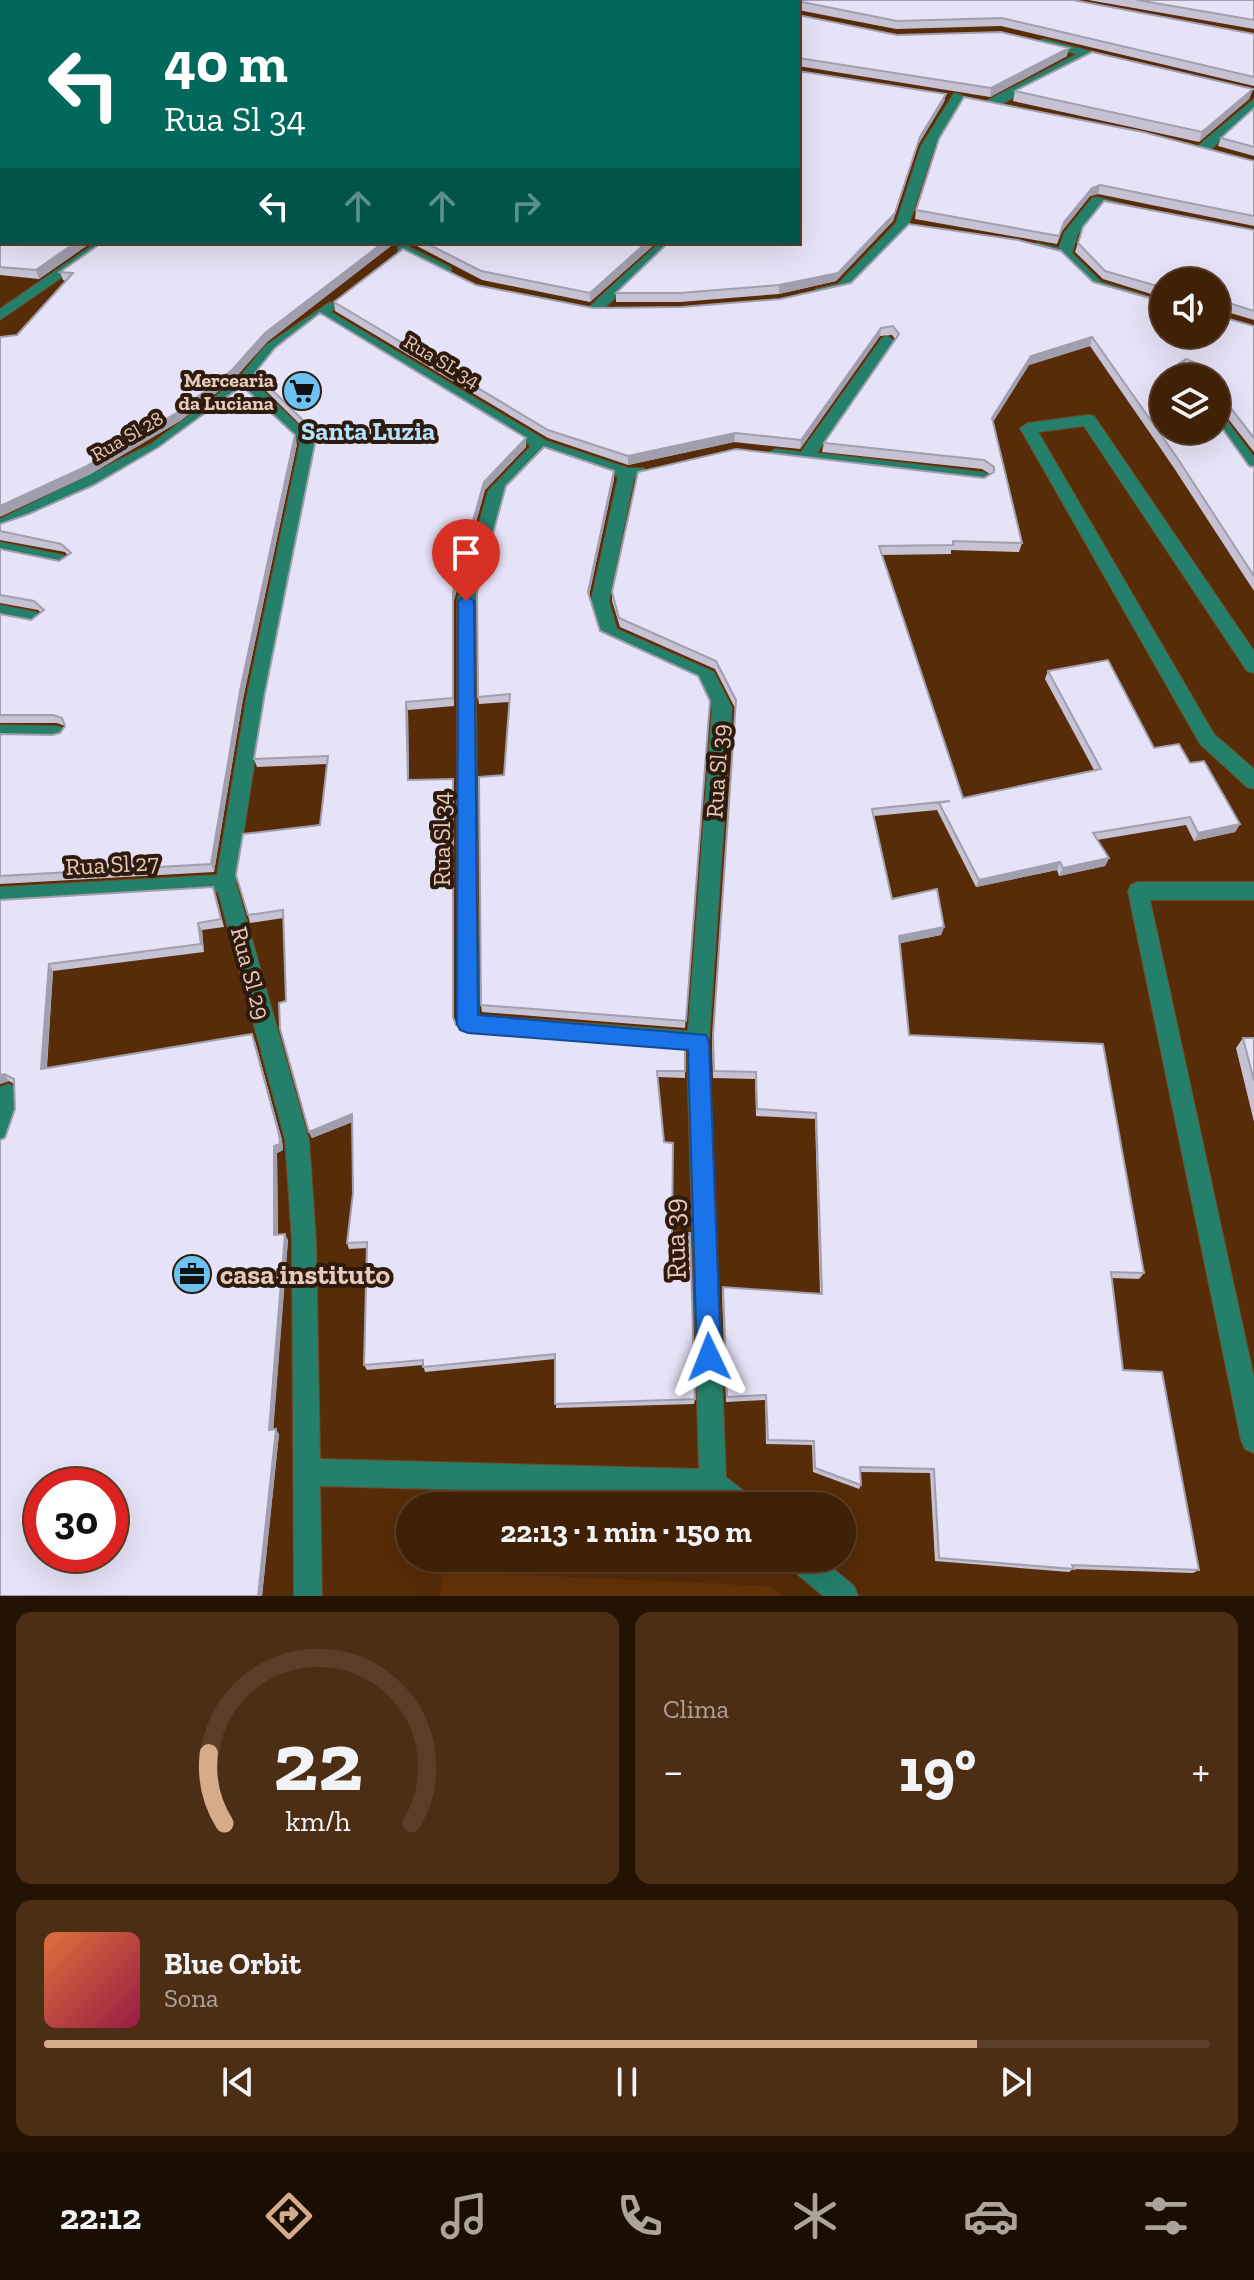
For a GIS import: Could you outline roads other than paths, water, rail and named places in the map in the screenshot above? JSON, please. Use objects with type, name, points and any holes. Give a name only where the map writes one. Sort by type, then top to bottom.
[{"type":"street","points":[[1029,40],[1133,64]]},
{"type":"street","points":[[804,295],[843,287],[910,225],[928,146],[969,98],[1088,53]]},
{"type":"street","points":[[1239,89],[1254,93]]},
{"type":"street","points":[[969,98],[1023,109]]},
{"type":"street","points":[[1188,146],[1209,151],[1254,103]]},
{"type":"street","points":[[1065,254],[1071,233],[1097,201],[1139,209]]},
{"type":"street","points":[[1017,242],[1065,254],[1096,285],[1150,302]]},
{"type":"street","points":[[0,316],[103,244]]},
{"type":"street","points":[[623,310],[587,309],[666,244]]},
{"type":"street","points":[[402,249],[464,281]]},
{"type":"street","name":"Rua Sl 28","points":[[0,525],[27,515],[157,448],[244,382],[270,349],[342,297]]},
{"type":"street","name":"Rua SL 34","points":[[321,312],[541,445],[627,474]]},
{"type":"street","points":[[806,457],[887,341]]},
{"type":"street","name":"Rua Sl 29","points":[[244,382],[308,442],[255,700],[226,883],[297,1140],[304,1241],[308,1596]]},
{"type":"street","points":[[1254,666],[1088,420],[1028,428],[1207,739],[1254,781]]},
{"type":"street","points":[[1230,437],[1254,469]]},
{"type":"street","name":"Rua Sl 34","points":[[541,445],[496,491],[466,601],[468,1024],[698,1042]]},
{"type":"street","points":[[763,453],[982,478]]},
{"type":"street","points":[[627,474],[658,467]]},
{"type":"street","name":"Rua Sl 39","points":[[627,474],[600,601],[609,633],[707,677],[722,708],[698,1042]]},
{"type":"street","points":[[0,548],[63,561]]},
{"type":"street","points":[[0,612],[36,619]]},
{"type":"street","points":[[0,732],[56,733]]},
{"type":"street","name":"Rua Sl 27","points":[[0,896],[226,883]]},
{"type":"street","points":[[1254,891],[1138,891],[1254,1440]]},
{"type":"street","name":"Rua 39","points":[[698,1042],[713,1483]]},
{"type":"street","points":[[0,1135],[8,1095]]},
{"type":"street","points":[[307,1472],[713,1483],[724,1492]]},
{"type":"street","points":[[816,1572],[844,1596]]},
{"type":"place","name":"Mercearia da Luciana","points":[[302,391]]},
{"type":"place","name":"casa instituto","points":[[192,1274]]},
{"type":"district","name":"Santa Luzia","points":[[368,431]]}]
